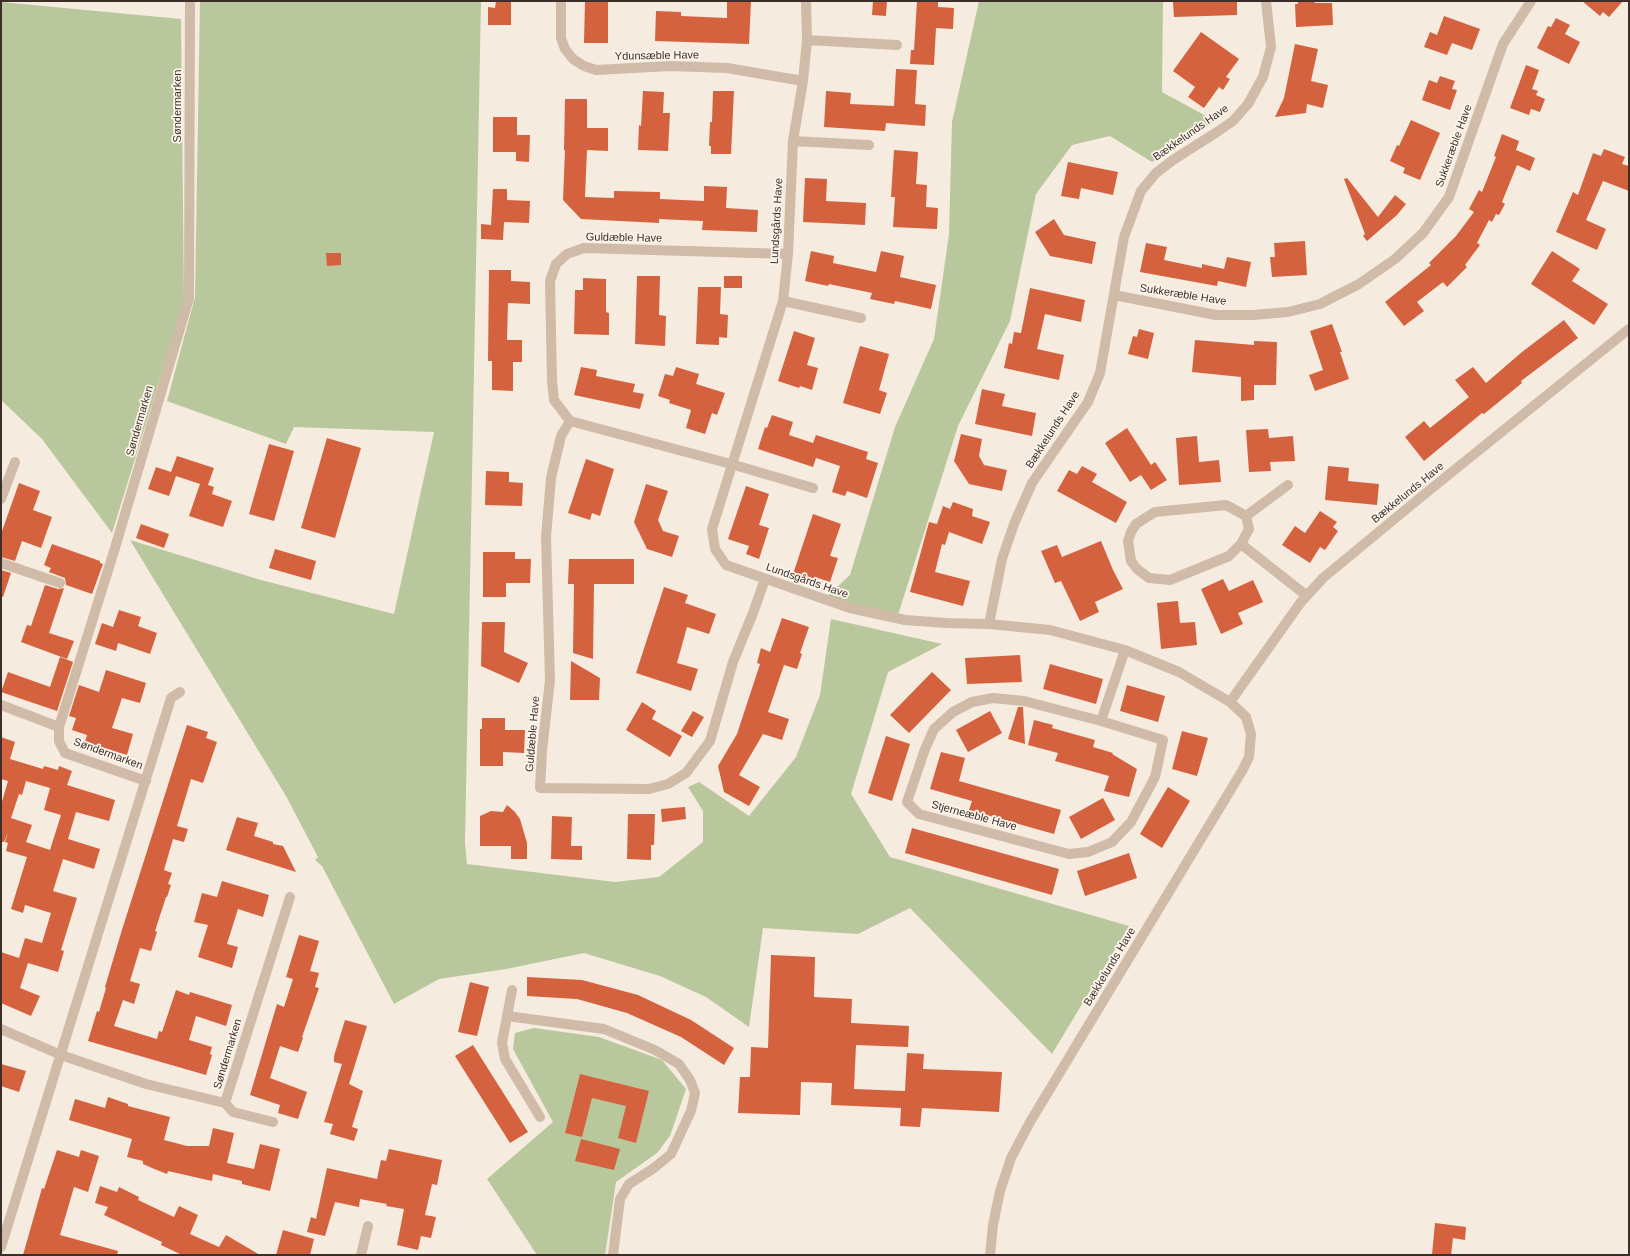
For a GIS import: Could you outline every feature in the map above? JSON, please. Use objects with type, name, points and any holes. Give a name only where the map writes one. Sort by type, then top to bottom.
[{"type":"street","name":"Søndermarken","points":[[146,781],[65,753],[59,741],[59,727],[115,548],[189,298],[190,1]]},
{"type":"street","name":"Ydunsæble Have","points":[[561,1],[561,38],[566,49],[573,59],[584,66],[596,70],[671,66],[727,68],[803,81]]},
{"type":"street","name":"Lundsgårds Have","points":[[806,1],[807,40],[803,81],[793,141],[788,254],[783,301],[712,529],[715,549],[726,565],[850,608],[906,620],[946,624],[989,624]]},
{"type":"street","name":"Bækkelunds Have","points":[[990,1255],[993,1225],[1000,1191],[1014,1152],[1030,1122],[1214,819],[1249,757],[1251,734],[1246,717],[1230,702],[1179,672],[1125,650],[1050,630],[989,624],[1002,559],[1032,483],[1088,402],[1100,373],[1124,237],[1141,191],[1156,173],[1173,160],[1218,132],[1233,120],[1248,104],[1263,77],[1271,47],[1266,1]]},
{"type":"street","name":"Sukkeræble Have","points":[[1114,295],[1216,315],[1253,315],[1288,312],[1320,304],[1359,284],[1395,259],[1423,233],[1449,196],[1503,44],[1528,4],[1532,1]]},
{"type":"street","points":[[807,40],[897,45]]},
{"type":"street","points":[[793,141],[869,145]]},
{"type":"street","name":"Guldæble Have","points":[[765,579],[733,662],[710,741],[686,774],[668,784],[649,789],[540,788],[542,751],[550,680],[546,537],[550,485],[561,436],[570,421],[554,400],[552,381],[550,281],[556,264],[566,254],[584,248],[788,254]]},
{"type":"street","points":[[783,301],[861,318]]},
{"type":"street","name":"Bækkelunds Have","points":[[1230,702],[1307,596],[1323,578],[1629,329]]},
{"type":"street","points":[[570,421],[731,464],[813,488]]},
{"type":"street","points":[[1,499],[15,462]]},
{"type":"street","points":[[1246,516],[1288,485]]},
{"type":"street","points":[[1226,505],[1246,516],[1248,529],[1241,544],[1229,556],[1170,580],[1149,578],[1137,569],[1131,561],[1128,541],[1131,532],[1136,524],[1155,512],[1226,505]]},
{"type":"street","points":[[1241,544],[1307,596]]},
{"type":"street","points":[[1,563],[60,583]]},
{"type":"street","points":[[1101,722],[1125,650]]},
{"type":"street","name":"Søndermarken","points":[[1,1247],[171,698],[180,692]]},
{"type":"street","name":"Stjerneæble Have","points":[[993,698],[1024,701],[1101,722],[1163,740],[1155,777],[1131,822],[1112,842],[1088,852],[1069,854],[919,814],[907,802],[925,749],[934,729],[952,712],[972,702],[993,698]]},
{"type":"street","points":[[1,705],[59,727]]},
{"type":"street","name":"Søndermarken","points":[[225,1103],[290,897]]},
{"type":"street","points":[[512,990],[502,1043],[505,1059],[540,1117]]},
{"type":"street","points":[[507,1016],[604,1029],[655,1050],[679,1064],[690,1080],[695,1093],[691,1111],[671,1154],[654,1168],[629,1184],[620,1199],[613,1255]]},
{"type":"street","name":"Søndermarken","points":[[1,1029],[61,1055],[146,1084],[225,1103],[233,1112],[273,1122]]},
{"type":"street","points":[[361,1255],[368,1226]]},
{"type":"green space","points":[[200,1],[481,1],[465,843],[467,864],[615,882],[659,877],[703,842],[703,811],[688,787],[699,782],[749,816],[796,757],[820,695],[831,619],[942,644],[888,672],[851,794],[890,857],[1129,926],[1052,1054],[910,908],[858,934],[763,928],[749,1027],[706,997],[660,976],[584,953],[506,969],[439,979],[394,1004],[322,866],[315,860],[318,857],[286,796],[130,540],[261,580],[394,614],[434,432],[294,427],[286,444],[167,401],[195,297]]},
{"type":"green space","points":[[979,1],[1163,1],[1162,92],[1215,121],[1152,162],[1110,136],[1072,145],[1036,194],[1010,321],[958,426],[897,618],[824,599],[850,575],[895,427],[934,339],[949,234],[952,122]]},
{"type":"green space","points":[[1,2],[181,19],[184,301],[112,533],[42,439],[1,400]]},
{"type":"green space","points":[[534,1028],[599,1037],[662,1060],[686,1089],[670,1136],[657,1153],[616,1182],[605,1255],[537,1255],[487,1179],[553,1122],[513,1049],[515,1033]]},
{"type":"building","points":[[496,1],[511,1],[511,25],[488,25],[488,7],[495,8]]},
{"type":"building","points":[[585,1],[608,1],[608,43],[584,43]]},
{"type":"building","points":[[727,1],[751,1],[749,44],[655,41],[656,11],[681,12],[681,16],[727,18]]},
{"type":"building","points":[[873,1],[887,1],[886,16],[872,15]]},
{"type":"building","points":[[917,1],[938,1],[938,7],[954,8],[953,29],[936,28],[934,65],[910,64],[911,50],[914,50]]},
{"type":"building","points":[[1173,1],[1237,1],[1237,15],[1174,17]]},
{"type":"building","points":[[1298,1],[1332,3],[1333,25],[1296,27],[1295,4],[1298,4]]},
{"type":"building","points":[[1582,1],[1623,1],[1609,17],[1603,12],[1600,16]]},
{"type":"building","points":[[1444,16],[1480,29],[1472,50],[1452,43],[1447,55],[1424,47],[1430,32],[1437,35]]},
{"type":"building","points":[[1556,18],[1570,25],[1565,34],[1580,42],[1569,64],[1537,48],[1548,26],[1551,27]]},
{"type":"building","points":[[1201,32],[1239,59],[1226,77],[1230,79],[1223,90],[1219,87],[1204,108],[1188,97],[1195,87],[1173,71]]},
{"type":"building","points":[[1295,44],[1318,49],[1311,81],[1328,85],[1323,108],[1307,104],[1306,113],[1275,117],[1284,98]]},
{"type":"building","points":[[1526,65],[1539,70],[1532,89],[1538,91],[1536,95],[1545,99],[1540,112],[1531,109],[1529,115],[1510,108]]},
{"type":"building","points":[[896,69],[917,70],[915,104],[926,105],[925,126],[886,123],[885,131],[824,127],[826,91],[851,93],[850,104],[894,106]]},
{"type":"building","points":[[1440,76],[1455,81],[1452,89],[1457,90],[1450,110],[1422,100],[1429,80],[1437,83]]},
{"type":"building","points":[[643,91],[664,92],[663,113],[670,113],[668,151],[638,150]]},
{"type":"building","points":[[713,91],[734,91],[731,154],[711,154],[711,146],[709,146],[710,122],[712,122]]},
{"type":"building","points":[[565,99],[587,99],[587,128],[608,128],[608,151],[587,150],[585,197],[614,198],[614,191],[660,192],[660,199],[704,201],[704,186],[727,187],[726,208],[758,210],[757,232],[702,230],[703,221],[659,219],[659,223],[581,219],[563,200]]},
{"type":"building","points":[[493,117],[517,117],[517,135],[530,135],[529,162],[516,161],[516,152],[493,152]]},
{"type":"building","points":[[1411,120],[1440,133],[1420,180],[1403,173],[1405,168],[1390,161]]},
{"type":"building","points":[[1502,134],[1519,141],[1516,150],[1535,158],[1530,171],[1517,165],[1502,202],[1505,204],[1499,215],[1496,214],[1492,222],[1489,220],[1477,243],[1480,245],[1465,265],[1467,267],[1447,287],[1443,282],[1417,302],[1424,311],[1404,326],[1385,302],[1431,265],[1429,263],[1456,236],[1474,212],[1469,209],[1479,190],[1482,192],[1496,157],[1494,156]]},
{"type":"building","points":[[1604,149],[1625,157],[1622,164],[1629,166],[1629,191],[1603,181],[1586,220],[1606,229],[1597,250],[1556,232],[1573,192],[1578,195],[1593,153],[1601,156]]},
{"type":"building","points":[[894,150],[918,152],[916,184],[927,185],[926,207],[938,208],[937,229],[893,227],[895,197],[891,197]]},
{"type":"building","points":[[1068,162],[1118,172],[1113,195],[1081,188],[1079,199],[1061,196]]},
{"type":"building","points":[[805,178],[827,179],[826,201],[866,203],[865,225],[803,222]]},
{"type":"building","points":[[1347,178],[1378,217],[1395,195],[1406,204],[1397,215],[1367,241],[1363,236],[1365,234],[1344,179]]},
{"type":"building","points":[[493,189],[507,189],[507,200],[530,201],[529,223],[504,222],[503,240],[481,239],[481,224],[491,225]]},
{"type":"building","points":[[1054,219],[1064,235],[1096,242],[1092,264],[1050,256],[1035,232]]},
{"type":"building","points":[[1305,241],[1307,275],[1272,277],[1270,257],[1275,257],[1274,243]]},
{"type":"building","points":[[1146,243],[1167,247],[1164,260],[1202,268],[1202,264],[1224,269],[1227,257],[1251,262],[1246,287],[1218,281],[1217,286],[1140,272]]},
{"type":"building","points":[[811,251],[834,256],[833,263],[876,272],[881,251],[904,256],[900,277],[936,285],[931,309],[895,301],[894,304],[870,299],[872,293],[829,284],[828,286],[805,281]]},
{"type":"building","points":[[1552,251],[1580,269],[1572,281],[1608,304],[1594,325],[1531,284]]},
{"type":"building","points":[[326,253],[341,253],[341,265],[327,266]]},
{"type":"building","points":[[489,270],[511,270],[511,281],[530,282],[530,304],[508,303],[507,340],[522,340],[522,362],[513,362],[513,391],[492,390],[492,361],[488,361]]},
{"type":"building","points":[[637,276],[660,276],[659,315],[666,316],[665,346],[635,344]]},
{"type":"building","points":[[724,276],[742,276],[742,288],[724,288]]},
{"type":"building","points":[[583,278],[606,279],[606,312],[609,313],[609,335],[574,334],[575,290],[583,290]]},
{"type":"building","points":[[698,287],[721,287],[720,314],[728,315],[727,338],[719,337],[719,345],[696,344]]},
{"type":"building","points":[[1030,288],[1085,300],[1081,322],[1045,314],[1037,349],[1064,355],[1059,380],[1004,368],[1009,343],[1012,344],[1014,332],[1021,333]]},
{"type":"building","points":[[1564,320],[1578,338],[1521,381],[1522,383],[1484,414],[1482,413],[1424,461],[1405,437],[1424,421],[1430,428],[1469,397],[1455,380],[1473,367],[1486,383],[1522,352]]},
{"type":"building","points":[[1332,324],[1342,352],[1340,352],[1349,379],[1315,391],[1309,375],[1323,370],[1310,331]]},
{"type":"building","points":[[1139,329],[1154,333],[1148,359],[1128,354],[1133,336],[1137,337]]},
{"type":"building","points":[[794,331],[815,338],[807,365],[818,368],[812,390],[800,386],[799,388],[778,381]]},
{"type":"building","points":[[1195,340],[1254,345],[1254,341],[1277,342],[1276,385],[1254,385],[1254,400],[1241,401],[1241,377],[1192,372]]},
{"type":"building","points":[[860,346],[889,354],[879,390],[887,393],[880,414],[843,403]]},
{"type":"building","points":[[581,367],[597,370],[596,376],[635,384],[633,392],[644,394],[640,409],[574,395]]},
{"type":"building","points":[[676,367],[699,374],[696,384],[725,393],[717,415],[712,413],[705,434],[686,428],[691,410],[669,403],[670,400],[658,396],[665,374],[673,376]]},
{"type":"building","points":[[982,389],[1005,394],[1002,406],[1036,413],[1032,436],[975,424]]},
{"type":"building","points":[[772,415],[793,422],[789,435],[813,443],[816,435],[868,452],[866,459],[878,463],[867,498],[847,491],[845,496],[832,492],[840,466],[816,458],[813,467],[758,449],[765,427],[767,428]]},
{"type":"building","points":[[1127,428],[1151,465],[1155,462],[1167,480],[1151,490],[1141,475],[1130,482],[1105,443]]},
{"type":"building","points":[[1268,429],[1269,438],[1293,436],[1295,461],[1270,462],[1271,471],[1249,472],[1246,430]]},
{"type":"building","points":[[961,434],[982,439],[979,456],[984,465],[1007,470],[1002,491],[969,484],[954,461]]},
{"type":"building","points":[[1197,436],[1199,462],[1219,460],[1221,482],[1179,485],[1176,438]]},
{"type":"building","points":[[327,438],[361,448],[335,538],[301,528]]},
{"type":"building","points":[[269,444],[294,451],[274,521],[249,514]]},
{"type":"building","points":[[177,456],[214,468],[208,485],[214,487],[212,494],[232,501],[223,527],[189,516],[200,484],[176,476],[169,496],[148,489],[156,467],[171,472]]},
{"type":"building","points":[[586,459],[614,469],[600,516],[592,513],[590,520],[568,513]]},
{"type":"building","points":[[1082,466],[1097,474],[1092,482],[1127,502],[1116,523],[1057,491],[1069,470],[1077,474]]},
{"type":"building","points":[[1328,466],[1349,468],[1348,481],[1379,484],[1377,505],[1325,500]]},
{"type":"building","points":[[486,471],[509,472],[509,482],[523,483],[522,506],[485,505]]},
{"type":"building","points":[[19,483],[40,491],[33,510],[52,517],[41,548],[22,541],[15,561],[1,557],[1,534]]},
{"type":"building","points":[[646,484],[668,491],[658,520],[663,531],[679,536],[672,557],[647,549],[634,522]]},
{"type":"building","points":[[746,486],[769,494],[759,525],[769,528],[759,559],[746,554],[749,546],[728,539]]},
{"type":"building","points":[[953,502],[973,509],[972,516],[990,522],[982,544],[949,532],[945,545],[942,544],[935,572],[970,581],[963,606],[910,592],[929,522],[937,524],[943,506],[950,509]]},
{"type":"building","points":[[1320,511],[1337,522],[1333,527],[1338,531],[1325,550],[1320,547],[1310,563],[1282,545],[1295,526],[1305,533]]},
{"type":"building","points":[[813,514],[841,524],[830,556],[838,558],[830,582],[818,578],[817,581],[793,574]]},
{"type":"building","points":[[141,524],[169,534],[164,548],[136,538]]},
{"type":"building","points":[[1101,541],[1123,589],[1095,602],[1099,612],[1080,621],[1061,581],[1055,583],[1041,551],[1057,545],[1062,557]]},
{"type":"building","points":[[52,544],[100,561],[100,563],[103,564],[92,594],[66,585],[65,578],[49,572],[51,568],[44,565]]},
{"type":"building","points":[[275,549],[316,561],[311,580],[269,568]]},
{"type":"building","points":[[483,552],[515,552],[515,559],[531,559],[530,583],[506,583],[506,597],[483,597]]},
{"type":"building","points":[[569,559],[634,559],[634,584],[594,584],[593,659],[573,653],[574,584],[568,584]]},
{"type":"building","points":[[1,570],[11,573],[3,597],[1,596]]},
{"type":"building","points":[[1223,579],[1229,591],[1253,580],[1263,602],[1238,613],[1243,624],[1221,634],[1201,589]]},
{"type":"building","points":[[45,585],[58,589],[64,588],[49,633],[74,641],[67,659],[21,642],[27,625],[31,626]]},
{"type":"building","points":[[664,587],[688,595],[685,603],[716,614],[709,634],[687,627],[677,663],[698,669],[691,691],[636,673]]},
{"type":"building","points":[[1178,601],[1180,623],[1195,622],[1197,645],[1161,649],[1157,603]]},
{"type":"building","points":[[119,610],[141,617],[138,626],[157,633],[150,654],[118,643],[116,651],[95,644],[102,623],[113,627]]},
{"type":"building","points":[[782,618],[809,627],[800,653],[802,654],[797,669],[784,665],[768,712],[789,719],[782,740],[763,734],[739,775],[760,787],[749,806],[724,792],[718,766],[737,734],[760,664],[757,663],[761,648],[770,652]]},
{"type":"building","points":[[482,622],[505,622],[504,652],[528,663],[519,683],[481,666]]},
{"type":"building","points":[[1020,655],[1022,682],[967,684],[965,658]]},
{"type":"building","points":[[60,657],[73,662],[57,711],[1,692],[8,672],[50,687]]},
{"type":"building","points":[[571,661],[600,678],[599,700],[570,700]]},
{"type":"building","points":[[1050,664],[1103,679],[1096,704],[1043,689]]},
{"type":"building","points":[[106,670],[146,683],[140,703],[122,698],[112,728],[133,734],[127,755],[85,742],[87,735],[72,730],[76,718],[69,716],[79,685],[99,692]]},
{"type":"building","points":[[932,672],[951,690],[909,733],[890,715]]},
{"type":"building","points":[[1127,685],[1165,696],[1158,722],[1120,711]]},
{"type":"building","points":[[642,702],[656,711],[652,719],[682,736],[670,757],[626,730]]},
{"type":"building","points":[[1018,707],[1023,707],[1025,744],[1008,739]]},
{"type":"building","points":[[693,711],[704,717],[692,737],[681,731]]},
{"type":"building","points":[[990,711],[1002,733],[968,752],[956,730]]},
{"type":"building","points":[[482,718],[505,718],[505,730],[525,730],[524,753],[503,752],[503,766],[480,766],[480,729],[482,729]]},
{"type":"building","points":[[1034,720],[1053,725],[1052,728],[1095,740],[1093,747],[1113,753],[1112,754],[1137,769],[1129,797],[1104,791],[1109,776],[1055,761],[1058,753],[1028,745]]},
{"type":"building","points":[[187,725],[208,732],[206,738],[217,742],[203,783],[191,779],[177,826],[188,829],[184,842],[173,839],[164,870],[172,873],[168,884],[171,885],[155,931],[157,932],[151,951],[140,948],[130,981],[140,984],[134,1004],[123,1000],[114,1026],[157,1039],[159,1031],[162,1032],[176,990],[189,995],[190,992],[232,1005],[226,1026],[196,1016],[189,1040],[212,1047],[210,1054],[212,1055],[206,1075],[88,1041],[97,1011],[99,1012],[121,933]]},
{"type":"building","points":[[1182,731],[1208,738],[1197,776],[1172,769]]},
{"type":"building","points":[[886,736],[910,744],[892,801],[868,793]]},
{"type":"building","points":[[1,737],[15,742],[10,759],[43,769],[44,766],[58,770],[59,766],[72,771],[67,785],[115,800],[109,821],[76,812],[68,839],[100,849],[94,869],[63,859],[53,891],[77,898],[61,950],[64,951],[58,972],[28,963],[20,988],[40,996],[31,1016],[1,1003],[1,952],[19,958],[25,938],[42,943],[51,913],[25,905],[23,913],[11,909],[27,857],[6,851],[8,843],[5,842],[8,833],[4,842],[1,842],[1,805],[8,781],[1,779]],"holes":[[[26,781],[50,788],[44,810],[61,815],[50,850],[26,842],[32,825],[11,818],[19,794],[22,795]]]},
{"type":"building","points":[[941,752],[965,758],[959,781],[1061,810],[1054,834],[969,810],[972,801],[930,789]]},
{"type":"building","points":[[1168,787],[1190,801],[1162,848],[1140,834]]},
{"type":"building","points":[[1103,798],[1115,820],[1081,839],[1069,817]]},
{"type":"building","points":[[507,805],[520,819],[527,843],[527,859],[511,859],[511,846],[480,846],[480,816],[491,811],[503,812]]},
{"type":"building","points":[[685,807],[686,819],[662,822],[661,809]]},
{"type":"building","points":[[628,814],[655,814],[654,845],[651,845],[651,860],[627,859]]},
{"type":"building","points":[[552,816],[572,817],[571,846],[582,846],[582,860],[551,859]]},
{"type":"building","points":[[237,817],[258,823],[254,836],[273,842],[273,844],[283,846],[296,872],[226,850]]},
{"type":"building","points":[[912,828],[1059,869],[1052,895],[905,853]]},
{"type":"building","points":[[1129,853],[1137,878],[1085,896],[1077,871]]},
{"type":"building","points":[[222,881],[269,895],[263,917],[238,909],[227,944],[238,947],[232,968],[198,957],[208,925],[194,922],[202,893],[217,897]]},
{"type":"building","points":[[299,935],[319,941],[310,971],[319,973],[315,987],[319,988],[298,1052],[280,1046],[270,1078],[307,1092],[298,1119],[278,1113],[280,1105],[250,1095],[277,1004],[284,1007],[293,979],[286,977]]},
{"type":"building","points":[[771,955],[815,957],[814,997],[852,999],[851,1023],[909,1026],[908,1047],[856,1045],[854,1089],[905,1091],[907,1053],[924,1054],[923,1069],[1002,1072],[999,1112],[922,1108],[920,1127],[900,1126],[901,1108],[831,1105],[832,1083],[801,1082],[800,1115],[738,1113],[740,1077],[750,1077],[751,1047],[768,1048]]},
{"type":"building","points":[[527,977],[582,980],[638,995],[691,1020],[734,1048],[724,1065],[681,1037],[627,1013],[577,999],[527,996]]},
{"type":"building","points":[[470,982],[489,987],[477,1036],[458,1032]]},
{"type":"building","points":[[345,1020],[367,1026],[349,1084],[363,1091],[352,1127],[358,1129],[354,1141],[330,1134],[333,1124],[324,1122],[342,1064],[334,1062],[334,1056]]},
{"type":"building","points":[[473,1045],[528,1132],[510,1143],[455,1056]]},
{"type":"building","points":[[1,1064],[26,1071],[19,1092],[1,1086]]},
{"type":"building","points":[[580,1074],[649,1091],[636,1143],[618,1138],[626,1106],[592,1098],[582,1137],[565,1133]]},
{"type":"building","points":[[108,1097],[128,1104],[128,1106],[170,1117],[164,1140],[187,1146],[209,1146],[213,1128],[234,1133],[227,1163],[254,1169],[260,1144],[280,1149],[270,1191],[242,1184],[242,1181],[213,1174],[212,1181],[168,1171],[167,1174],[143,1164],[143,1161],[127,1157],[132,1139],[69,1120],[75,1099],[105,1108]]},
{"type":"building","points":[[581,1139],[620,1149],[614,1170],[575,1161]]},
{"type":"building","points":[[389,1149],[442,1160],[437,1185],[432,1184],[425,1215],[436,1217],[431,1238],[421,1236],[418,1250],[397,1245],[404,1209],[360,1199],[359,1207],[335,1202],[325,1236],[307,1232],[311,1217],[316,1219],[327,1168],[377,1179],[381,1160],[386,1161]]},
{"type":"building","points":[[57,1150],[79,1157],[81,1150],[99,1156],[88,1192],[74,1187],[60,1235],[118,1251],[117,1255],[23,1255],[42,1188],[44,1189]]},
{"type":"building","points":[[100,1186],[117,1192],[119,1187],[139,1197],[138,1200],[174,1217],[179,1206],[198,1215],[190,1234],[219,1247],[226,1235],[260,1255],[182,1255],[161,1245],[162,1242],[104,1215],[108,1207],[95,1203]]},
{"type":"building","points":[[1435,1223],[1466,1227],[1465,1240],[1453,1238],[1451,1255],[1432,1255]]},
{"type":"building","points":[[283,1230],[314,1239],[310,1255],[276,1255]]}]
